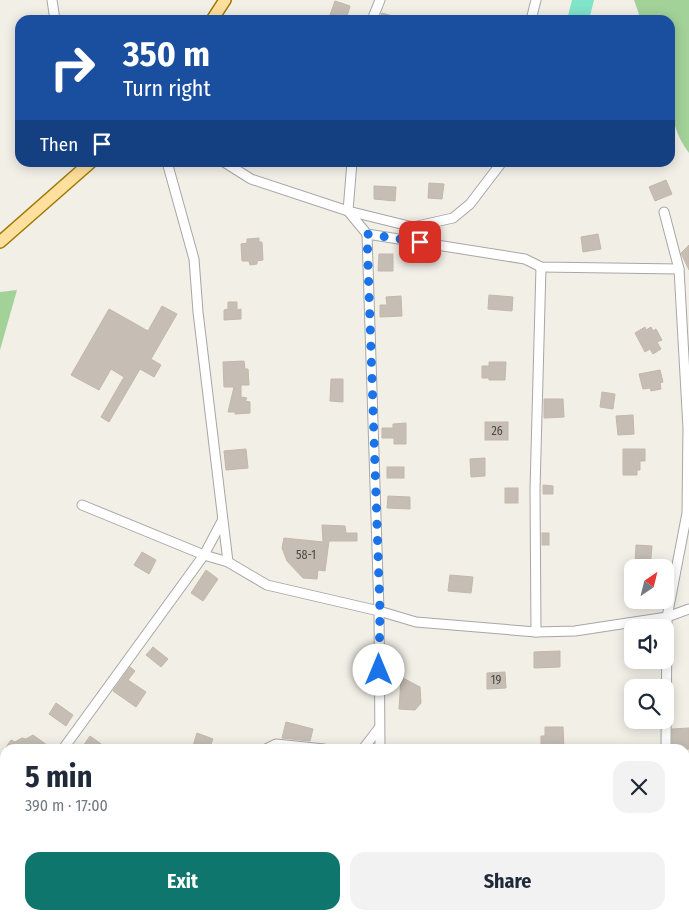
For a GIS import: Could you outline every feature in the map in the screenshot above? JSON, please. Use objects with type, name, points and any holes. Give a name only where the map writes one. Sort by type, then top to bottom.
[{"type":"main road","points":[[215,15],[225,0]]},
{"type":"main road","points":[[0,242],[85,167]]},
{"type":"street","points":[[52,0],[54,15]]},
{"type":"street","points":[[374,15],[380,0]]},
{"type":"street","points":[[532,15],[536,0]]},
{"type":"street","points":[[168,167],[194,259],[228,562]]},
{"type":"street","points":[[232,167],[251,179],[348,211],[414,227],[453,218],[470,204],[498,167]]},
{"type":"street","points":[[352,167],[348,211],[367,234],[380,611],[380,744]]},
{"type":"street","points":[[664,212],[679,269],[688,428],[687,513],[667,617],[666,744]]},
{"type":"street","points":[[367,234],[525,259],[541,267],[679,269]]},
{"type":"street","points":[[536,632],[535,489],[541,267]]},
{"type":"street","points":[[82,506],[204,555],[228,562],[267,585],[380,611],[416,622],[536,632],[575,631],[667,617],[689,609]]},
{"type":"street","points":[[67,744],[204,555],[222,521]]},
{"type":"street","points":[[367,744],[379,728]]},
{"type":"green space","points":[[572,0],[594,0],[590,15],[568,15]]},
{"type":"green space","points":[[634,0],[689,0],[689,153],[680,139],[675,126],[675,15],[639,15]]},
{"type":"green space","points":[[17,290],[0,350],[0,292]]},
{"type":"building","points":[[335,1],[350,6],[347,15],[330,15]]},
{"type":"building","points":[[666,180],[672,194],[655,201],[649,187]]},
{"type":"building","points":[[429,183],[444,184],[442,199],[428,198]]},
{"type":"building","points":[[374,186],[396,187],[395,201],[374,199]]},
{"type":"building","points":[[598,234],[601,249],[583,252],[581,237]]},
{"type":"building","points":[[259,238],[259,242],[262,242],[263,260],[257,261],[257,264],[250,265],[249,261],[242,261],[241,244],[247,243],[247,239]]},
{"type":"building","points":[[689,245],[689,270],[681,253]]},
{"type":"building","points":[[379,254],[393,254],[393,271],[378,271]]},
{"type":"building","points":[[489,295],[513,297],[512,311],[488,309]]},
{"type":"building","points":[[401,296],[402,316],[380,317],[380,305],[387,305],[386,297]]},
{"type":"building","points":[[228,302],[237,302],[237,310],[241,309],[241,319],[224,320],[224,310],[228,309]]},
{"type":"building","points":[[162,306],[177,314],[151,359],[161,365],[154,377],[140,369],[109,422],[101,417],[124,377],[111,369],[99,390],[71,375],[109,309],[148,331]]},
{"type":"building","points":[[645,327],[646,330],[651,327],[653,331],[656,329],[662,340],[657,342],[661,349],[653,354],[650,349],[645,352],[635,333]]},
{"type":"building","points":[[244,361],[245,369],[248,369],[249,385],[241,385],[241,397],[247,398],[245,401],[250,402],[250,413],[235,414],[235,412],[228,412],[234,387],[224,387],[223,362]]},
{"type":"building","points":[[489,362],[506,362],[505,380],[482,378],[482,366],[489,366]]},
{"type":"building","points":[[660,370],[663,382],[660,383],[661,389],[651,391],[650,388],[643,389],[639,374]]},
{"type":"building","points":[[331,379],[343,379],[343,402],[330,401]]},
{"type":"building","points":[[602,392],[615,394],[613,409],[600,407]]},
{"type":"building","points":[[544,399],[563,399],[564,417],[544,418]]},
{"type":"building","points":[[633,415],[634,434],[618,435],[616,416]]},
{"type":"building","points":[[485,422],[508,422],[508,440],[485,440]]},
{"type":"building","points":[[406,423],[406,444],[394,444],[394,438],[382,438],[382,428],[393,428],[393,424]]},
{"type":"building","points":[[246,449],[248,468],[226,470],[224,451]]},
{"type":"building","points":[[623,449],[645,449],[645,461],[640,461],[640,470],[637,470],[637,475],[623,475]]},
{"type":"building","points":[[485,458],[485,476],[471,477],[470,459]]},
{"type":"building","points":[[387,467],[404,467],[404,478],[387,478]]},
{"type":"building","points":[[543,485],[553,486],[553,494],[543,494]]},
{"type":"building","points":[[505,488],[518,488],[518,503],[505,503]]},
{"type":"building","points":[[388,496],[410,497],[410,509],[387,508]]},
{"type":"building","points":[[322,525],[345,526],[346,533],[357,533],[357,541],[329,541],[325,571],[318,570],[317,579],[303,578],[287,561],[282,548],[284,538],[323,542]]},
{"type":"building","points":[[542,533],[549,533],[549,545],[542,545]]},
{"type":"building","points":[[636,545],[652,546],[651,559],[635,559]]},
{"type":"building","points":[[142,552],[156,560],[149,574],[134,565]]},
{"type":"building","points":[[206,570],[218,579],[203,601],[191,593]]},
{"type":"building","points":[[450,575],[473,577],[471,593],[448,591]]},
{"type":"building","points":[[153,647],[168,659],[161,667],[146,655]]},
{"type":"building","points":[[560,651],[560,667],[534,668],[534,652]]},
{"type":"building","points":[[130,667],[135,671],[128,680],[146,692],[136,707],[113,691]]},
{"type":"building","points":[[505,672],[506,688],[487,689],[487,673]]},
{"type":"building","points":[[401,677],[420,687],[421,703],[415,710],[399,709]]},
{"type":"building","points":[[56,703],[73,715],[66,726],[49,714]]},
{"type":"building","points":[[286,722],[313,729],[310,741],[282,738]]},
{"type":"building","points":[[545,727],[563,727],[564,744],[541,744],[541,736],[545,736]]},
{"type":"building","points":[[689,728],[689,744],[672,744],[672,729]]},
{"type":"building","points":[[197,733],[213,739],[211,744],[194,744]]},
{"type":"building","points":[[33,735],[46,744],[8,744],[11,740],[15,742],[22,738],[26,739]]},
{"type":"building","points":[[90,736],[101,744],[84,744]]},
{"type":"route","points":[[379,670],[380,611],[367,234],[420,242]]}]
